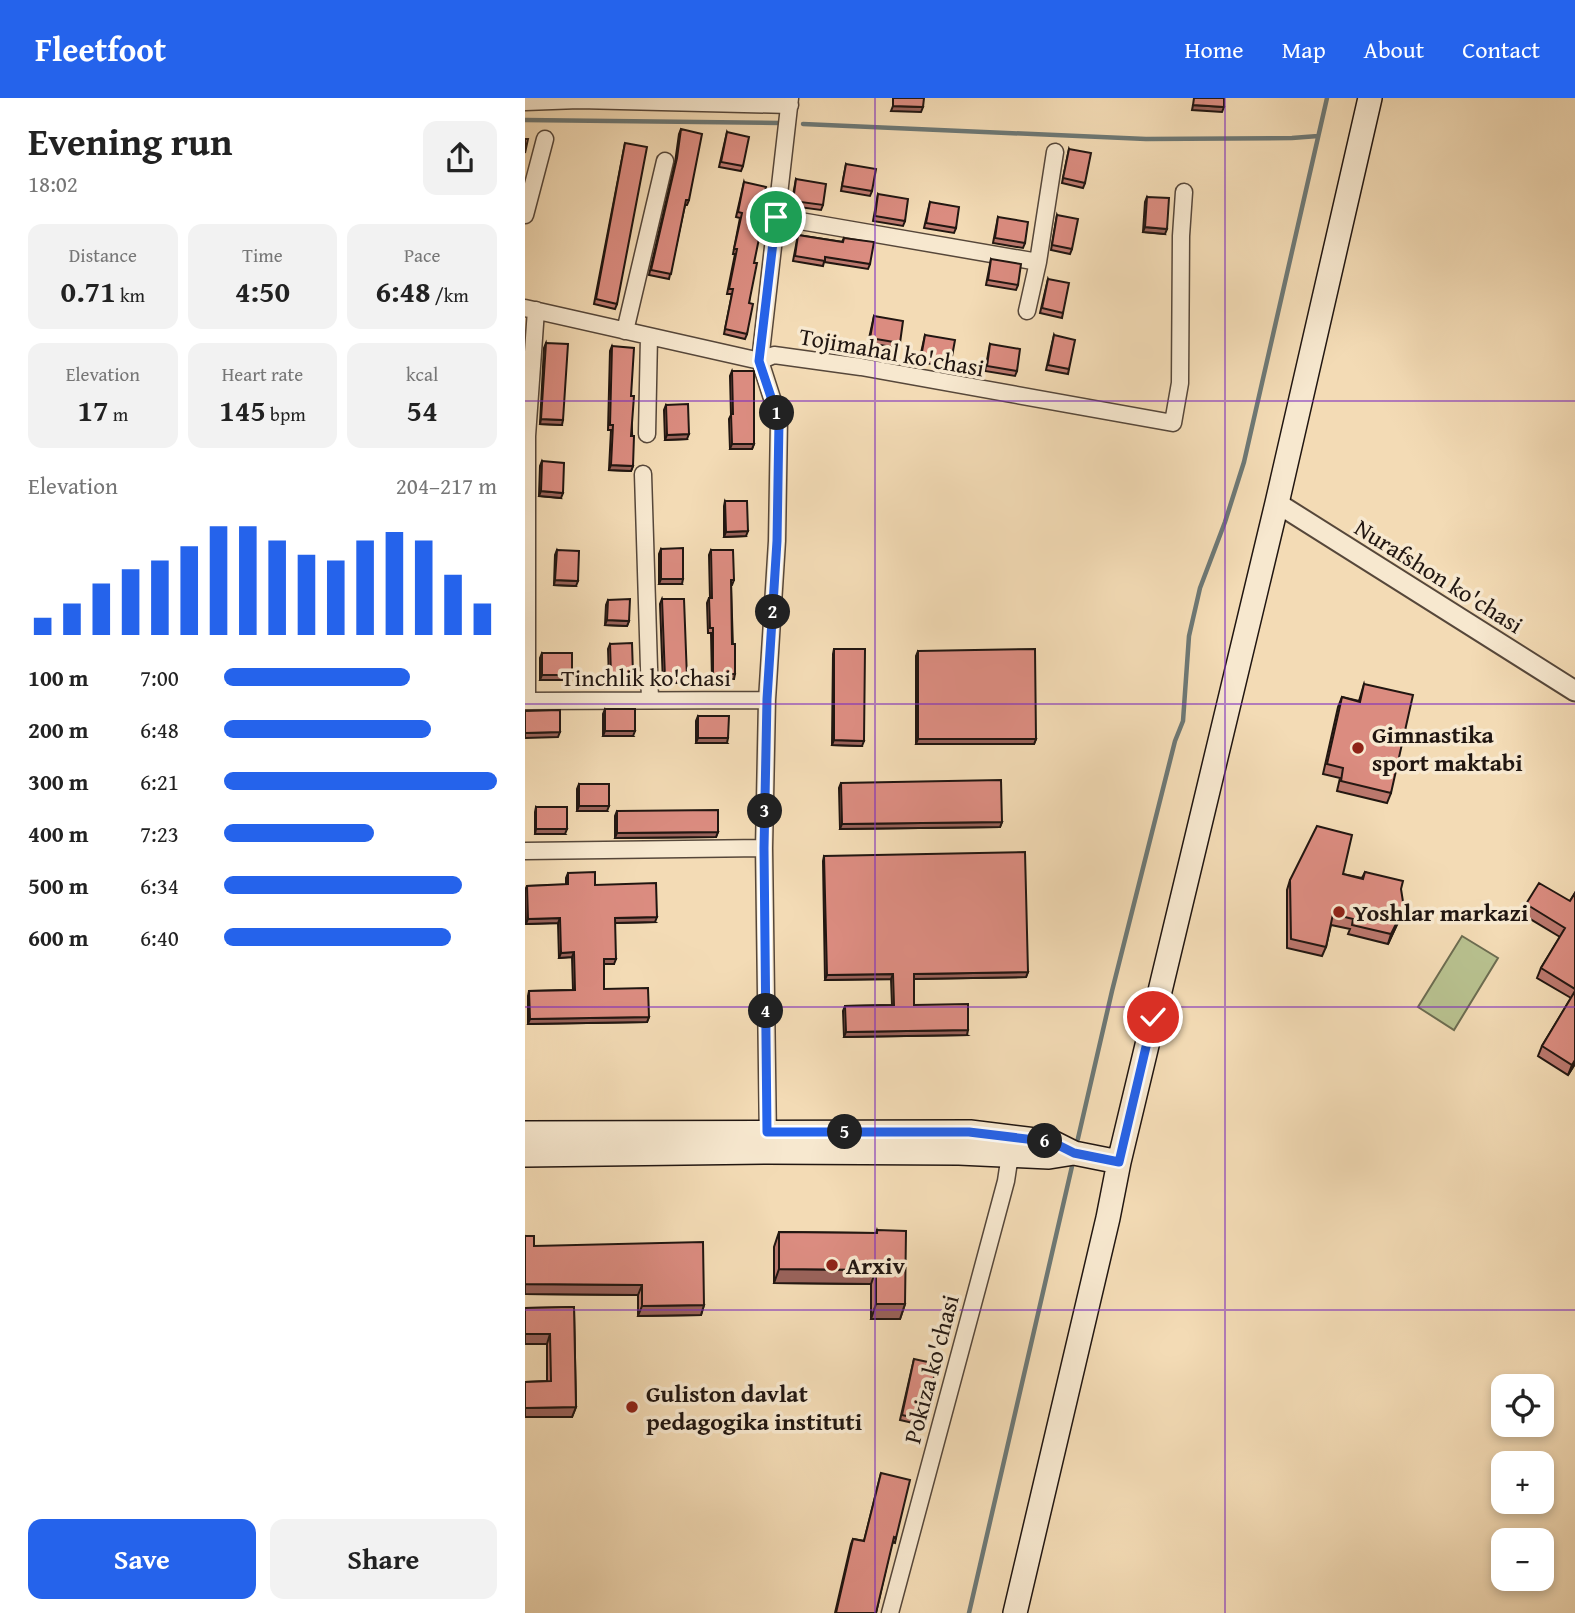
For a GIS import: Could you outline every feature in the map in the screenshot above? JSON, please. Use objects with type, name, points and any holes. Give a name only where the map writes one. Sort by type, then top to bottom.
[{"type":"main road","points":[[1014,1613],[1108,1218],[1112,1160],[1276,503],[1370,98]]},
{"type":"main road","points":[[525,1155],[969,1132],[1011,1146],[1052,1142],[1074,1153],[1112,1160]]},
{"type":"main road","points":[[525,1133],[768,1142]]},
{"type":"street","points":[[525,102],[790,102],[759,361],[779,421],[777,541],[767,699],[764,848],[768,1142]]},
{"type":"street","points":[[525,215],[545,139]]},
{"type":"street","points":[[1027,311],[1038,262],[1055,152]]},
{"type":"street","points":[[625,331],[665,161]]},
{"type":"street","name":"Tojimahal ko'chasi","points":[[530,309],[759,361],[774,355],[860,367],[1173,423],[1180,383],[1184,192]]},
{"type":"street","points":[[776,217],[1038,262]]},
{"type":"street","points":[[526,701],[530,309]]},
{"type":"street","points":[[647,434],[649,336]]},
{"type":"street","points":[[643,474],[650,700]]},
{"type":"street","name":"Nurafshon ko'chasi","points":[[1276,503],[1575,691]]},
{"type":"street","name":"Tinchlik ko'chasi","points":[[526,701],[767,699]]},
{"type":"street","points":[[525,851],[764,848]]},
{"type":"street","name":"Pokiza ko'chasi","points":[[890,1613],[1006,1181],[1011,1146]]},
{"type":"green space","points":[[1462,936],[1498,958],[1454,1030],[1418,1007]]},
{"type":"building","points":[[893,98],[924,98],[923,107],[893,106]]},
{"type":"building","points":[[1194,98],[1224,98],[1224,107],[1193,105]]},
{"type":"building","points":[[681,129],[702,134],[671,274],[651,270],[677,158]]},
{"type":"building","points":[[727,132],[749,137],[743,166],[721,162]]},
{"type":"building","points":[[625,143],[647,147],[617,304],[596,299]]},
{"type":"building","points":[[1069,149],[1091,153],[1085,183],[1063,178]]},
{"type":"building","points":[[846,164],[876,169],[872,191],[842,186]]},
{"type":"building","points":[[796,179],[826,184],[823,205],[793,201]]},
{"type":"building","points":[[744,182],[766,187],[758,223],[762,224],[754,263],[757,263],[749,303],[753,304],[747,334],[725,329],[733,289],[729,289],[737,249],[734,249],[742,213],[738,212]]},
{"type":"building","points":[[878,194],[908,199],[905,221],[875,216]]},
{"type":"building","points":[[1147,197],[1169,198],[1167,229],[1145,227]]},
{"type":"building","points":[[930,202],[959,207],[956,228],[926,223]]},
{"type":"building","points":[[1057,215],[1078,219],[1072,249],[1052,245]]},
{"type":"building","points":[[998,217],[1028,222],[1025,243],[995,238]]},
{"type":"building","points":[[798,235],[843,242],[844,238],[874,242],[870,264],[825,257],[825,261],[795,256]]},
{"type":"building","points":[[991,259],[1021,264],[1018,285],[988,280]]},
{"type":"building","points":[[1048,279],[1069,283],[1063,313],[1042,308]]},
{"type":"building","points":[[874,316],[903,321],[900,343],[870,338]]},
{"type":"building","points":[[925,335],[955,340],[951,362],[921,357]]},
{"type":"building","points":[[1054,335],[1075,340],[1069,369],[1048,365]]},
{"type":"building","points":[[546,343],[568,344],[563,420],[541,419]]},
{"type":"building","points":[[990,344],[1020,349],[1017,371],[987,366]]},
{"type":"building","points":[[612,346],[634,348],[631,396],[634,396],[631,436],[634,436],[633,466],[611,465]]},
{"type":"building","points":[[732,371],[754,371],[754,444],[732,444]]},
{"type":"building","points":[[688,404],[689,434],[667,435],[666,405]]},
{"type":"building","points":[[542,461],[564,463],[563,493],[541,491]]},
{"type":"building","points":[[725,501],[747,501],[748,531],[726,532]]},
{"type":"building","points":[[683,548],[683,579],[661,579],[661,549]]},
{"type":"building","points":[[557,550],[579,551],[578,581],[555,580]]},
{"type":"building","points":[[711,550],[733,550],[732,644],[735,644],[735,674],[713,674],[713,628],[710,628],[709,598],[712,598]]},
{"type":"building","points":[[630,599],[629,621],[607,620],[608,600]]},
{"type":"building","points":[[662,599],[684,599],[687,678],[665,678]]},
{"type":"building","points":[[632,643],[633,674],[611,674],[610,644]]},
{"type":"building","points":[[834,649],[865,649],[864,741],[834,740]]},
{"type":"building","points":[[1035,649],[1036,739],[918,739],[918,651]]},
{"type":"building","points":[[542,653],[572,653],[572,675],[542,675]]},
{"type":"building","points":[[1364,684],[1413,695],[1391,793],[1341,781],[1343,768],[1327,764],[1342,697],[1360,702]]},
{"type":"building","points":[[605,709],[635,709],[635,731],[605,731]]},
{"type":"building","points":[[560,710],[560,732],[525,733],[525,711]]},
{"type":"building","points":[[698,716],[729,716],[728,738],[698,738]]},
{"type":"building","points":[[1001,780],[1002,822],[842,824],[841,783]]},
{"type":"building","points":[[579,784],[609,784],[609,806],[579,806]]},
{"type":"building","points":[[536,807],[567,807],[567,829],[536,829]]},
{"type":"building","points":[[718,810],[718,832],[617,833],[617,811]]},
{"type":"building","points":[[1317,826],[1352,835],[1343,874],[1363,879],[1365,872],[1403,881],[1401,889],[1404,908],[1391,934],[1352,925],[1353,919],[1333,914],[1326,947],[1291,939],[1290,880]]},
{"type":"building","points":[[1025,852],[1028,972],[914,974],[914,1005],[968,1004],[968,1030],[846,1032],[845,1006],[894,1005],[893,974],[827,975],[824,856]]},
{"type":"building","points":[[595,872],[595,885],[656,883],[657,917],[615,918],[616,959],[604,959],[604,989],[648,988],[649,1017],[530,1019],[529,991],[575,990],[574,952],[561,953],[560,918],[528,919],[527,886],[568,884],[568,873]]},
{"type":"building","points":[[1539,883],[1570,901],[1575,893],[1575,989],[1541,968],[1565,928],[1526,904]]},
{"type":"building","points":[[1575,991],[1575,1060],[1572,1065],[1542,1046]]},
{"type":"building","points":[[877,1230],[906,1231],[905,1304],[876,1304],[876,1270],[779,1269],[779,1232],[877,1233]]},
{"type":"building","points":[[525,1236],[534,1236],[534,1246],[703,1242],[704,1305],[642,1306],[642,1285],[525,1284]]},
{"type":"building","points":[[574,1307],[576,1407],[525,1408],[525,1382],[551,1381],[550,1334],[525,1334],[525,1308]]},
{"type":"building","points":[[914,1359],[937,1364],[924,1420],[902,1415]]},
{"type":"building","points":[[881,1473],[910,1480],[876,1613],[836,1613],[853,1539],[864,1541]]},
{"type":"waterway","points":[[1076,1147],[1112,991],[1175,741],[1183,721],[1189,636],[1200,588],[1244,462],[1327,98]]},
{"type":"waterway","points":[[525,120],[779,123]]},
{"type":"waterway","points":[[803,124],[1146,139],[1318,136]]},
{"type":"waterway","points":[[969,1613],[1073,1162]]},
{"type":"place","name":"Gimnastika sport maktabi","points":[[1358,748]]},
{"type":"place","name":"Yoshlar markazi","points":[[1339,912]]},
{"type":"place","name":"Arxiv","points":[[832,1265]]},
{"type":"place","name":"Guliston davlat pedagogika instituti","points":[[632,1407]]},
{"type":"route","points":[[776,217],[759,361],[779,421],[777,541],[767,699],[764,848],[767,1132],[969,1132],[1052,1142],[1074,1153],[1119,1162],[1153,1017]]}]
